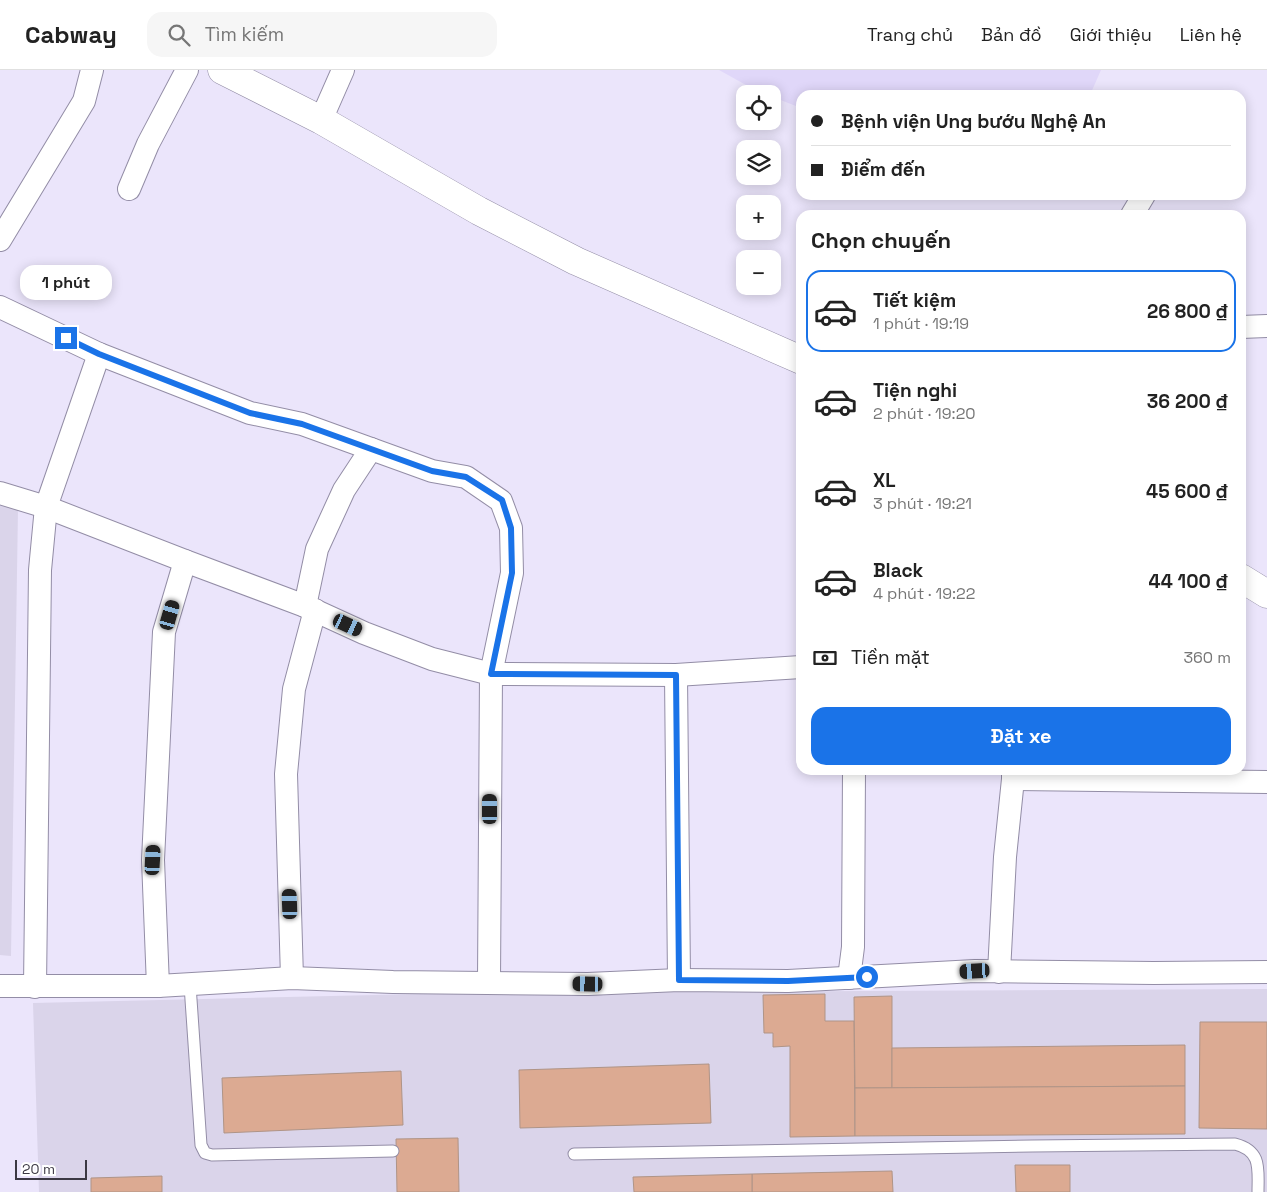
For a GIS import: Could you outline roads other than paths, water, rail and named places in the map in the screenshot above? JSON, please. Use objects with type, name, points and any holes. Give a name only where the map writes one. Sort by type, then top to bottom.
[{"type":"street","points":[[0,240],[84,100],[92,70]]},
{"type":"street","points":[[129,189],[148,144],[187,70]]},
{"type":"street","points":[[222,70],[321,120],[479,211],[576,261],[796,358]]},
{"type":"street","points":[[321,120],[343,70]]},
{"type":"street","points":[[0,307],[99,354],[250,413],[302,424],[432,471],[466,477],[502,500],[511,528],[512,573],[491,674],[489,982]]},
{"type":"street","points":[[1246,327],[1267,326]]},
{"type":"street","points":[[35,987],[40,570],[46,507],[99,354]]},
{"type":"street","points":[[292,978],[286,774],[294,689],[310,608],[317,549],[344,490],[370,449]]},
{"type":"street","points":[[0,493],[46,507],[185,562],[310,608],[364,633],[432,659],[491,674],[676,675],[796,667]]},
{"type":"street","points":[[158,986],[153,860],[164,632],[185,562]]},
{"type":"street","points":[[1246,581],[1267,594]]},
{"type":"street","points":[[676,675],[679,980]]},
{"type":"street","points":[[849,978],[854,947],[854,775]]},
{"type":"street","points":[[999,972],[1005,856],[1013,775]]},
{"type":"street","points":[[1045,775],[1267,782]]},
{"type":"street","points":[[0,986],[158,986],[292,978],[393,982],[588,984],[679,980],[788,981],[975,971],[1267,972]]},
{"type":"lane","points":[[190,985],[201,1145],[205,1153],[212,1156],[394,1151]]},
{"type":"lane","points":[[574,1154],[1235,1144],[1246,1147],[1254,1155],[1258,1168],[1258,1192]]}]
